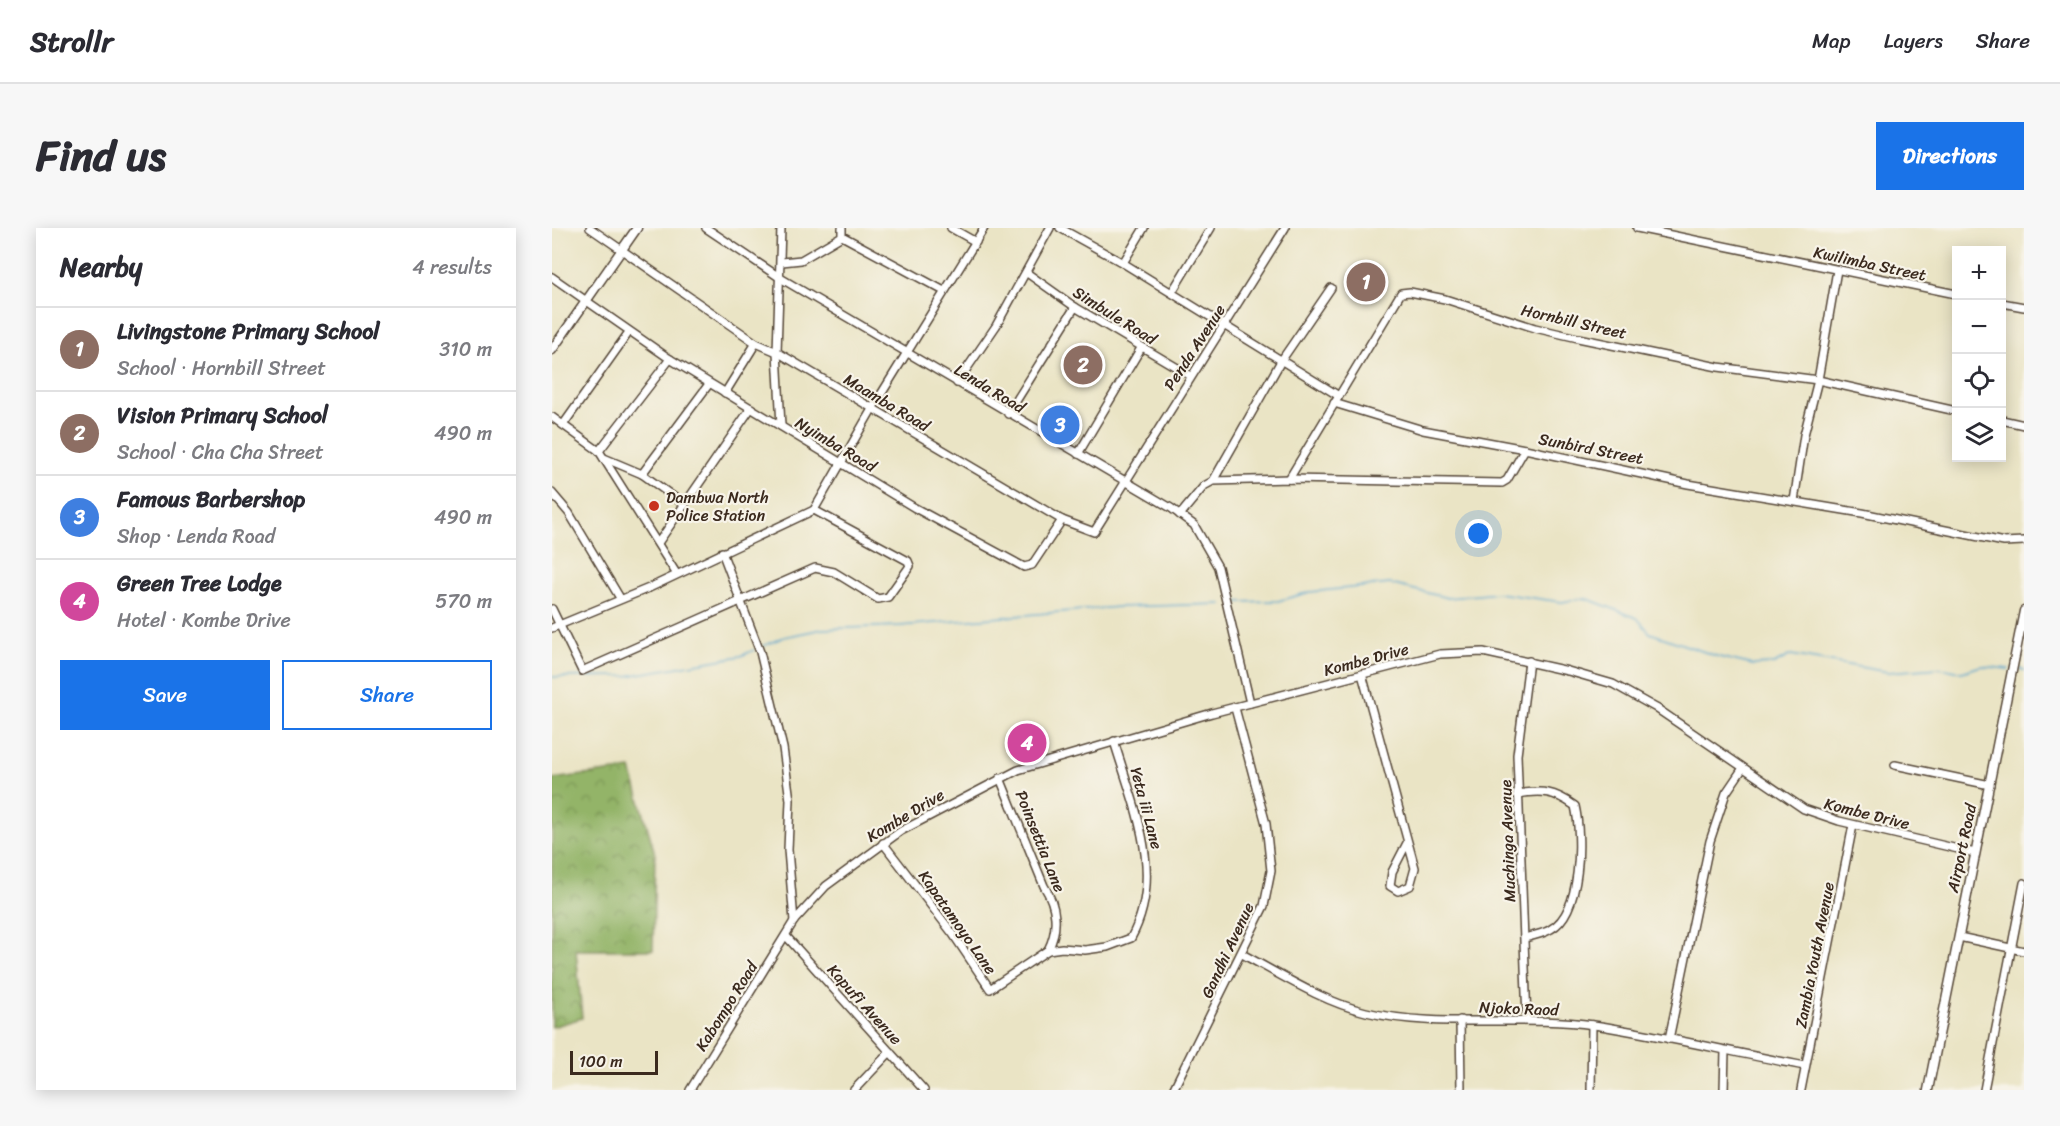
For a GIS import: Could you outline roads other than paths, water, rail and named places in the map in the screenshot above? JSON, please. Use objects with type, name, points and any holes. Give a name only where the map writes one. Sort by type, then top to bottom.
[{"type":"street","name":"Maamba Road","points":[[590,228],[756,343],[777,352],[1062,520],[1090,531],[1098,530],[1127,482]]},
{"type":"street","points":[[552,350],[637,228]]},
{"type":"street","name":"Lenda Road","points":[[706,228],[782,279],[1127,482],[1194,525],[1218,567],[1250,704]]},
{"type":"street","points":[[781,426],[777,352],[782,279],[782,228]]},
{"type":"street","points":[[951,228],[976,242]]},
{"type":"street","points":[[552,628],[620,598],[649,588],[676,573],[814,510],[872,409],[984,228]]},
{"type":"street","points":[[957,383],[1027,273],[1050,228]]},
{"type":"street","points":[[1060,228],[1172,292],[1337,399],[1423,430],[1526,449]]},
{"type":"street","points":[[1123,263],[1144,228]]},
{"type":"street","points":[[1172,292],[1211,228]]},
{"type":"street","name":"Penda Avenue","points":[[1127,482],[1285,228]]},
{"type":"street","name":"Kwilimba Street","points":[[1637,228],[1952,293]]},
{"type":"street","points":[[782,262],[801,260],[842,232],[944,291]]},
{"type":"street","points":[[1794,501],[1804,435],[1818,380],[1837,270]]},
{"type":"street","name":"Simbule Road","points":[[1027,273],[1075,307],[1191,376]]},
{"type":"street","name":"Nyimba Road","points":[[552,277],[629,332],[709,384],[915,508],[1024,567],[1032,565],[1062,520]]},
{"type":"street","points":[[1180,515],[1204,486],[1213,481],[1281,361],[1331,288]]},
{"type":"street","name":"Hornbill Street","points":[[1289,479],[1370,348],[1395,301],[1401,293],[1410,292],[1445,299],[1535,328],[1578,338],[1718,367],[1818,380],[1952,410]]},
{"type":"street","points":[[2006,304],[2024,307]]},
{"type":"street","points":[[1008,414],[1075,307]]},
{"type":"street","points":[[563,425],[629,332]]},
{"type":"street","points":[[725,393],[756,343]]},
{"type":"street","points":[[1078,454],[1141,348]]},
{"type":"street","points":[[598,451],[670,359]]},
{"type":"street","points":[[642,474],[709,384]]},
{"type":"street","points":[[658,543],[751,408]]},
{"type":"street","points":[[552,417],[598,451],[676,573]]},
{"type":"street","points":[[2006,421],[2024,425]]},
{"type":"street","name":"Sunbird Street","points":[[1213,481],[1289,479],[1502,483],[1507,480],[1526,449],[1688,484],[1794,501],[2004,542],[2024,541]]},
{"type":"street","points":[[603,458],[642,474],[684,505]]},
{"type":"street","points":[[552,493],[569,513],[620,598]]},
{"type":"street","points":[[552,609],[561,623],[582,671],[815,568],[834,572],[878,599],[888,597],[904,578],[910,566],[909,561],[814,510]]},
{"type":"street","points":[[722,552],[760,652],[783,748],[790,800],[788,850],[794,921]]},
{"type":"street","name":"Airport Road","points":[[1928,1090],[2024,611]]},
{"type":"street","name":"Kombe Drive","points":[[786,936],[794,921],[826,886],[883,843],[901,831],[1018,770],[1114,741],[1362,674],[1459,652],[1483,652],[1528,661],[1613,684],[1631,692],[1804,809],[1853,825],[1975,853]]},
{"type":"street","name":"Muchinga Avenue","points":[[1527,1020],[1517,755],[1528,661]]},
{"type":"street","points":[[1362,674],[1407,843],[1415,875],[1410,886],[1398,891],[1390,886],[1392,872],[1407,843]]},
{"type":"street","name":"Gandhi Avenue","points":[[1173,1090],[1264,906],[1270,871],[1266,824],[1235,708]]},
{"type":"street","name":"Yeta iii Lane","points":[[1048,950],[1062,948],[1085,950],[1107,947],[1131,938],[1140,923],[1147,885],[1147,855],[1114,741]]},
{"type":"street","points":[[1895,765],[1990,785]]},
{"type":"street","points":[[1669,1039],[1713,831],[1726,793],[1743,768]]},
{"type":"street","name":"Poinsettia Lane","points":[[1000,778],[1051,899],[1056,928],[1048,950]]},
{"type":"street","points":[[1517,795],[1535,791],[1558,794],[1575,807],[1580,829],[1578,868],[1571,900],[1563,919],[1551,929],[1525,938]]},
{"type":"street","name":"Zambia Youth Avenue","points":[[1801,1090],[1853,825]]},
{"type":"street","name":"Kapatamoyo Lane","points":[[883,843],[953,934],[988,988],[992,989],[1048,950]]},
{"type":"street","points":[[1984,1090],[2024,883]]},
{"type":"street","name":"Kapufi Avenue","points":[[786,936],[924,1090]]},
{"type":"street","name":"Kabompo Road","points":[[690,1090],[786,936]]},
{"type":"street","points":[[1959,937],[2024,951]]},
{"type":"street","name":"Njoko Raod","points":[[1242,954],[1323,995],[1365,1012],[1391,1017],[1527,1020],[1592,1025],[1805,1066]]},
{"type":"street","points":[[1460,1020],[1461,1090]]},
{"type":"street","points":[[1591,1090],[1592,1025]]},
{"type":"street","points":[[1724,1090],[1725,1051]]},
{"type":"street","points":[[854,1090],[890,1052]]},
{"type":"waterway","points":[[1233,602],[1278,601],[1310,592],[1390,584],[1448,598],[1498,593],[1562,602],[1585,598],[1637,618],[1650,633],[1719,657],[1753,665],[1774,664],[1791,655],[1888,672],[1939,668],[1962,672],[1981,666],[2009,669]]},
{"type":"waterway","points":[[763,646],[784,637],[822,629],[900,626],[1118,607],[1222,604]]},
{"type":"waterway","points":[[552,677],[627,676],[741,656],[754,650]]},
{"type":"waterway","points":[[2019,669],[2024,670]]},
{"type":"place","name":"Livingstone Primary School","points":[[1366,282]]},
{"type":"place","name":"Vision Primary School","points":[[1083,365]]},
{"type":"place","name":"Famous Barbershop","points":[[1060,425]]},
{"type":"place","name":"Dambwa North Police Station","points":[[654,506]]},
{"type":"place","name":"Green Tree Lodge","points":[[1027,743]]}]
